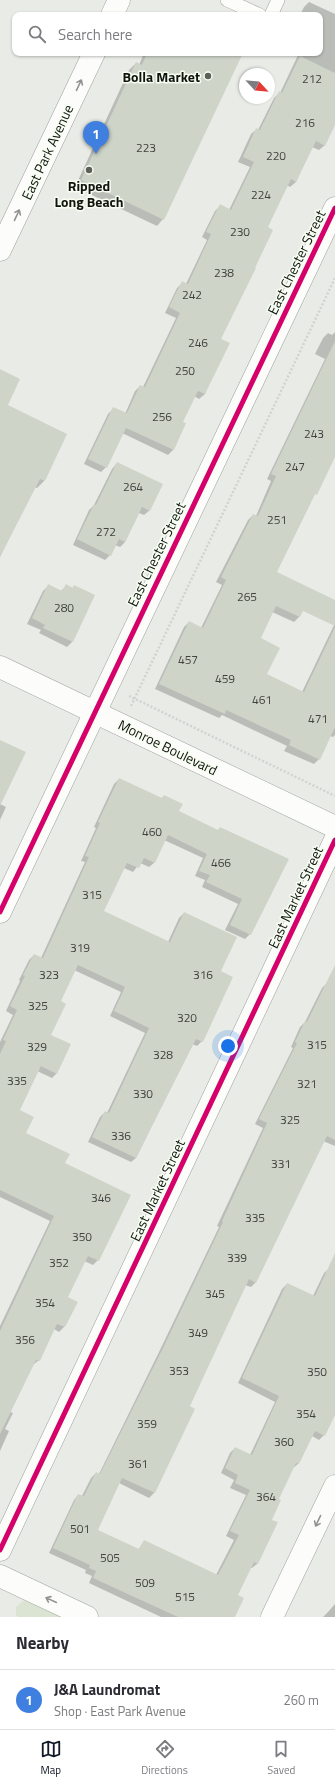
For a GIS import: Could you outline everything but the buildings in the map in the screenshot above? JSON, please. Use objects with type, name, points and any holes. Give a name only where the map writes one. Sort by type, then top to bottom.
[{"type":"main road","points":[[113,12],[119,0]]},
{"type":"main road","name":"East Park Avenue","points":[[0,250],[93,56]]},
{"type":"main road","name":"East Chester Street","points":[[0,912],[335,208]]},
{"type":"main road","name":"Monroe Boulevard","points":[[0,667],[335,827]]},
{"type":"main road","name":"East Market Street","points":[[0,1550],[335,840]]},
{"type":"main road","points":[[272,1617],[335,1486]]},
{"type":"main road","points":[[0,1576],[87,1617]]},
{"type":"lane","points":[[227,0],[253,12]]},
{"type":"lane","points":[[272,12],[278,0]]},
{"type":"path","points":[[123,725],[134,699],[335,278]]},
{"type":"path","points":[[108,684],[134,699],[335,796]]},
{"type":"green space","points":[[31,1599],[68,1617],[18,1617],[16,1615],[16,1607],[23,1601]]},
{"type":"cycle path","points":[[0,912],[335,208]]},
{"type":"cycle path","points":[[0,1550],[335,840]]},
{"type":"place","name":"Bolla Market","points":[[208,76]]},
{"type":"place","name":"J&A Laundromat","points":[[96,154]]},
{"type":"place","name":"Ripped Long Beach","points":[[89,170]]}]
